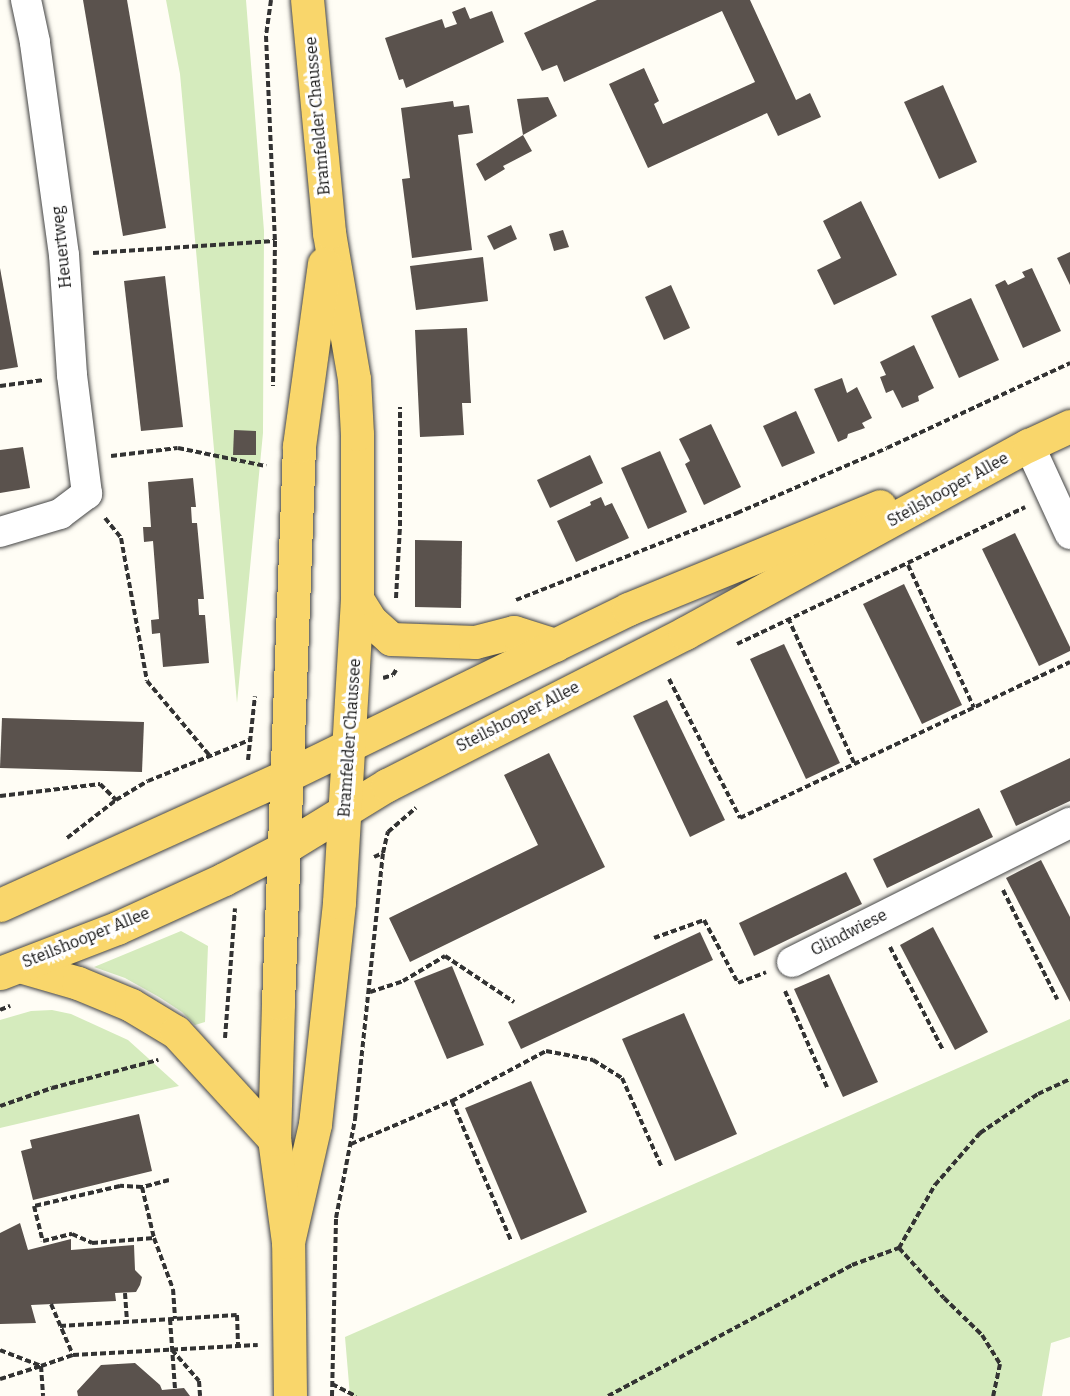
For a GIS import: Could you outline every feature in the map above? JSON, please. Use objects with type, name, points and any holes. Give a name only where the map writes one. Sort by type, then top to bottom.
[{"type":"main road","name":"Bramfelder Chaussee","points":[[288,1242],[315,1124],[339,902],[357,598],[357,434],[354,379],[329,232],[307,0]]},
{"type":"main road","name":"Bramfelder Chaussee","points":[[290,1396],[288,1242],[274,1139],[286,776],[299,446],[329,232]]},
{"type":"main road","name":"Steilshooper Allee","points":[[0,905],[286,776],[628,609],[1029,445],[1070,426]]},
{"type":"main road","name":"Steilshooper Allee","points":[[9,969],[117,928],[284,848],[345,809],[418,769],[685,633],[1029,445]]},
{"type":"main road","points":[[357,598],[371,621],[391,639],[475,642],[514,632],[555,645]]},
{"type":"main road","points":[[9,969],[104,994],[131,1005],[169,1027],[274,1139]]},
{"type":"street","name":"Heuertweg","points":[[26,0],[35,42],[64,255],[72,375],[87,495]]},
{"type":"street","points":[[1029,445],[1070,534]]},
{"type":"street","points":[[0,532],[60,514],[87,495]]},
{"type":"street","name":"Glindwiese","points":[[783,965],[1070,823]]},
{"type":"path","points":[[271,0],[266,36],[275,241],[273,392]]},
{"type":"path","points":[[64,255],[275,241]]},
{"type":"path","points":[[515,600],[737,513],[887,448],[1070,363]]},
{"type":"path","points":[[0,386],[72,375]]},
{"type":"path","points":[[397,607],[395,591],[400,526],[400,407]]},
{"type":"path","points":[[81,460],[178,448],[269,467],[270,456]]},
{"type":"path","points":[[729,648],[788,618],[908,565],[1051,494]]},
{"type":"path","points":[[87,495],[121,538],[147,681],[210,756]]},
{"type":"path","points":[[908,565],[975,708]]},
{"type":"path","points":[[788,618],[855,765]]},
{"type":"path","points":[[669,679],[740,818],[1070,662]]},
{"type":"path","points":[[659,684],[679,674]]},
{"type":"path","points":[[59,845],[116,800],[148,781],[251,740],[255,694]]},
{"type":"path","points":[[0,796],[100,784],[116,800]]},
{"type":"path","points":[[388,832],[420,804]]},
{"type":"path","points":[[332,1396],[336,1218],[350,1144],[370,992],[383,853]]},
{"type":"path","points":[[990,863],[1057,999]]},
{"type":"path","points":[[654,938],[704,920],[738,984],[783,965],[828,1086]]},
{"type":"path","points":[[876,920],[944,1050]]},
{"type":"path","points":[[370,992],[403,981],[445,957],[514,1002]]},
{"type":"path","points":[[0,1010],[14,1004]]},
{"type":"path","points":[[350,1144],[452,1101],[546,1051],[593,1060],[622,1078],[662,1168]]},
{"type":"path","points":[[0,1106],[98,1075],[155,1060],[168,1060]]},
{"type":"path","points":[[608,1396],[852,1265],[899,1248],[935,1185],[980,1133],[1038,1094],[1070,1079]]},
{"type":"path","points":[[452,1101],[511,1241]]},
{"type":"path","points":[[153,1238],[92,1243],[72,1234],[43,1241],[34,1206],[120,1186],[142,1187],[169,1180]]},
{"type":"path","points":[[142,1187],[153,1238],[173,1289],[175,1319]]},
{"type":"path","points":[[899,1248],[944,1298],[982,1335],[1000,1364],[993,1396]]},
{"type":"path","points":[[125,1293],[127,1322]]},
{"type":"path","points":[[51,1304],[73,1355]]},
{"type":"path","points":[[60,1326],[237,1315],[238,1346]]},
{"type":"path","points":[[170,1319],[175,1389]]},
{"type":"path","points":[[0,1379],[73,1355],[289,1343]]},
{"type":"path","points":[[172,1349],[199,1381],[201,1396]]},
{"type":"path","points":[[0,1350],[41,1366]]},
{"type":"path","points":[[41,1366],[43,1396]]},
{"type":"path","points":[[332,1384],[356,1396]]},
{"type":"green space","points":[[166,0],[246,0],[264,231],[263,433],[237,703],[180,74]]},
{"type":"green space","points":[[181,931],[208,946],[205,1022],[195,1025],[182,1012],[159,997],[125,978],[94,967]]},
{"type":"green space","points":[[52,1010],[71,1014],[128,1040],[179,1086],[0,1128],[0,1020],[31,1011]]},
{"type":"green space","points":[[1070,1019],[1070,1337],[1051,1343],[1042,1396],[350,1396],[345,1337]]},
{"type":"building","points":[[83,0],[127,0],[166,228],[123,236]]},
{"type":"building","points":[[597,0],[750,0],[796,100],[810,93],[821,117],[778,136],[767,113],[648,168],[609,84],[644,68],[659,101],[654,104],[663,124],[755,82],[722,11],[564,82],[557,65],[542,71],[524,33]]},
{"type":"building","points":[[465,7],[470,19],[492,11],[504,42],[406,88],[403,79],[399,80],[385,38],[442,19],[445,28],[457,24],[452,12]]},
{"type":"building","points":[[943,85],[977,162],[939,179],[904,102]]},
{"type":"building","points":[[548,97],[557,116],[523,135],[517,99]]},
{"type":"building","points":[[453,101],[454,107],[469,105],[473,133],[458,135],[472,250],[412,258],[402,179],[410,178],[401,108]]},
{"type":"building","points":[[523,135],[532,151],[503,166],[505,169],[485,181],[476,164]]},
{"type":"building","points":[[861,201],[897,275],[834,305],[817,270],[841,258],[823,221]]},
{"type":"building","points":[[511,225],[517,239],[494,250],[487,236]]},
{"type":"building","points":[[563,230],[569,247],[554,251],[549,234]]},
{"type":"building","points":[[1070,252],[1070,285],[1057,258]]},
{"type":"building","points":[[483,257],[488,301],[416,310],[410,266]]},
{"type":"building","points":[[0,268],[18,367],[0,370]]},
{"type":"building","points":[[1032,268],[1061,331],[1023,348],[995,285],[1005,280],[1008,285],[1025,277],[1022,272]]},
{"type":"building","points":[[165,276],[183,427],[141,431],[124,281]]},
{"type":"building","points":[[671,285],[690,328],[664,340],[645,297]]},
{"type":"building","points":[[971,298],[999,360],[959,378],[931,316]]},
{"type":"building","points":[[467,328],[471,403],[462,403],[464,435],[420,437],[415,330]]},
{"type":"building","points":[[914,345],[934,388],[918,396],[919,401],[902,408],[893,390],[886,393],[880,377],[886,375],[880,362]]},
{"type":"building","points":[[842,378],[847,393],[857,387],[872,418],[862,423],[865,428],[848,434],[847,438],[838,442],[814,389]]},
{"type":"building","points":[[796,411],[815,453],[782,467],[763,426]]},
{"type":"building","points":[[711,424],[741,487],[704,505],[685,464],[690,461],[679,439]]},
{"type":"building","points":[[234,430],[256,431],[256,455],[233,455]]},
{"type":"building","points":[[23,447],[30,488],[0,493],[0,450]]},
{"type":"building","points":[[660,451],[687,512],[648,529],[621,468]]},
{"type":"building","points":[[590,455],[603,483],[550,508],[537,480]]},
{"type":"building","points":[[193,478],[196,507],[191,507],[192,523],[197,523],[204,599],[198,599],[199,615],[205,615],[209,663],[163,667],[160,633],[152,634],[151,620],[159,619],[153,541],[144,542],[143,527],[151,527],[148,482]]},
{"type":"building","points":[[601,497],[605,506],[612,503],[629,538],[576,562],[557,521],[591,505],[590,502]]},
{"type":"building","points":[[1015,533],[1070,647],[1070,651],[1039,666],[982,549]]},
{"type":"building","points":[[415,540],[462,541],[461,608],[415,607]]},
{"type":"building","points":[[904,584],[962,705],[922,724],[863,604]]},
{"type":"building","points":[[784,644],[840,763],[806,779],[750,659]]},
{"type":"building","points":[[667,700],[725,820],[690,837],[633,716]]},
{"type":"building","points":[[2,718],[144,722],[142,772],[0,768]]},
{"type":"building","points":[[549,753],[605,867],[410,962],[389,918],[538,845],[504,775]]},
{"type":"building","points":[[1070,758],[1070,801],[1016,826],[1000,791]]},
{"type":"building","points":[[979,808],[993,837],[887,888],[873,859]]},
{"type":"building","points":[[1041,860],[1070,917],[1070,1002],[1006,878]]},
{"type":"building","points":[[846,872],[862,904],[754,956],[739,923]]},
{"type":"building","points":[[933,927],[988,1032],[955,1050],[900,945]]},
{"type":"building","points":[[700,932],[713,960],[521,1049],[508,1022]]},
{"type":"building","points":[[452,966],[484,1045],[447,1059],[414,981]]},
{"type":"building","points":[[829,974],[878,1082],[843,1097],[794,989]]},
{"type":"building","points":[[684,1013],[737,1134],[675,1161],[622,1039]]},
{"type":"building","points":[[531,1081],[587,1212],[521,1240],[465,1108]]},
{"type":"building","points":[[139,1114],[152,1171],[33,1200],[21,1151],[32,1148],[30,1140]]},
{"type":"building","points":[[20,1223],[28,1250],[71,1239],[71,1250],[134,1245],[135,1270],[142,1277],[140,1285],[136,1292],[115,1293],[116,1301],[31,1305],[36,1323],[0,1324],[0,1233]]},
{"type":"building","points":[[135,1363],[160,1385],[162,1390],[184,1388],[190,1396],[78,1396],[77,1391],[101,1365]]}]
